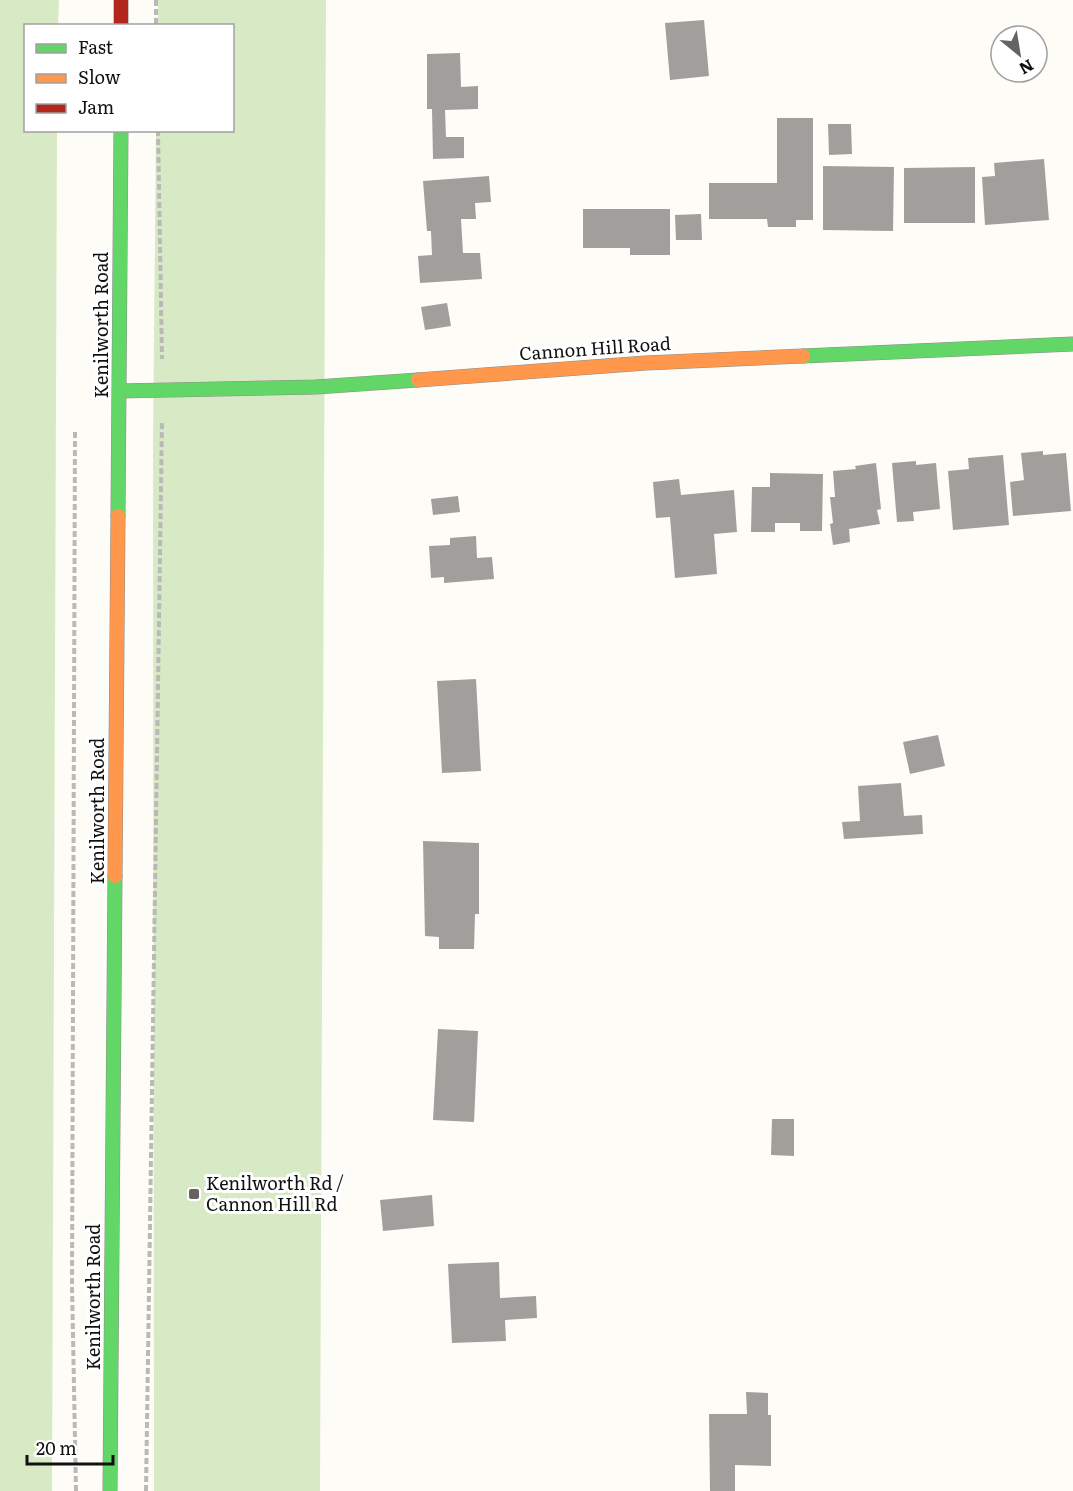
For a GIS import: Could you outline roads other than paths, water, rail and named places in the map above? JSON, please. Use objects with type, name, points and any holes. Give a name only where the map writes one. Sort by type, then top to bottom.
[{"type":"main road","points":[[121,0],[121,24]]},
{"type":"main road","name":"Kenilworth Road","points":[[110,1491],[121,132]]},
{"type":"main road","name":"Cannon Hill Road","points":[[119,391],[316,387],[646,363],[1073,344]]},
{"type":"place","name":"Kenilworth Rd / Cannon Hill Rd","points":[[194,1194]]}]
